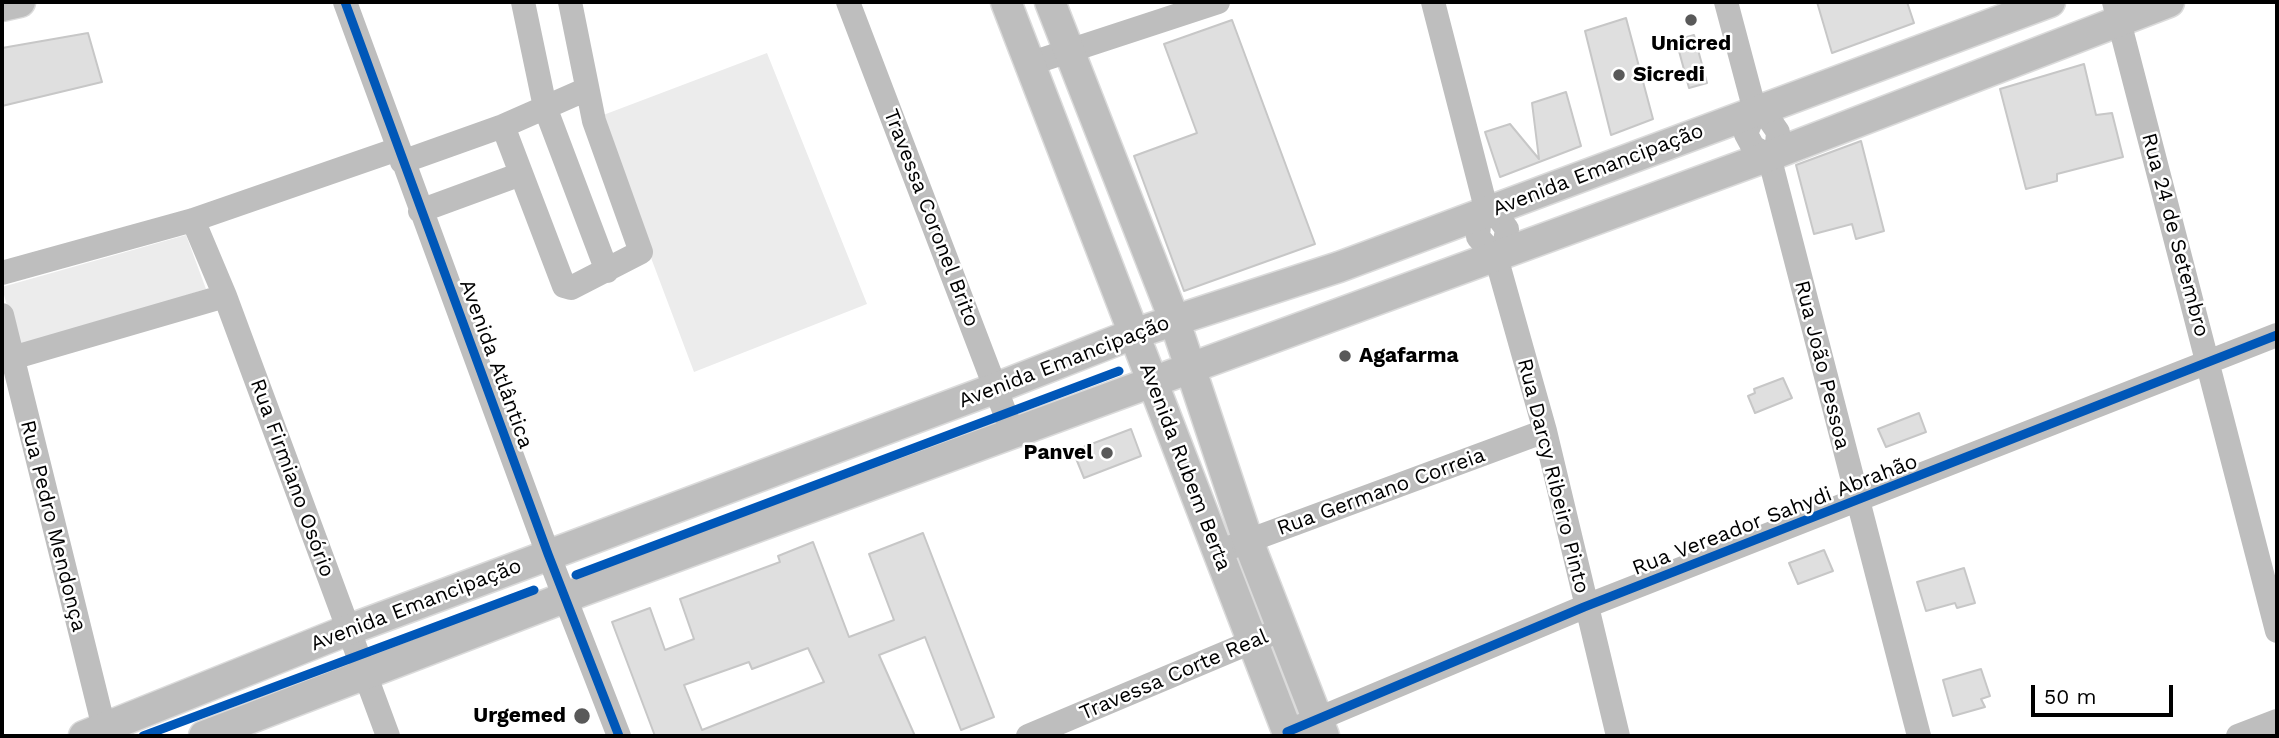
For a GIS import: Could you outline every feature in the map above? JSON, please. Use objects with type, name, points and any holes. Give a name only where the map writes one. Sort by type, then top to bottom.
[{"type":"main road","points":[[2,6],[20,2]]},
{"type":"main road","name":"Avenida Rubem Berta","points":[[1006,2],[1288,734]]},
{"type":"main road","name":"Avenida Rubem Berta","points":[[1050,2],[1174,319],[1248,541],[1321,728]]},
{"type":"main road","name":"Avenida Emancipação","points":[[98,734],[348,630],[996,388],[1133,334],[1339,267],[2050,2]]},
{"type":"main road","points":[[204,736],[566,597],[1769,156],[2117,11],[2169,2]]},
{"type":"street","name":"Avenida Atlântica","points":[[345,2],[548,554],[619,736]]},
{"type":"street","points":[[523,2],[545,107],[607,271]]},
{"type":"street","points":[[503,126],[564,286],[570,288],[636,257],[641,252],[641,245],[594,121],[570,2]]},
{"type":"street","name":"Travessa Coronel Brito","points":[[848,2],[1013,434]]},
{"type":"street","points":[[1029,64],[1218,2]]},
{"type":"street","name":"Rua Darcy Ribeiro Pinto","points":[[1433,2],[1487,212],[1479,224],[1478,237],[1496,257],[1545,431],[1584,607],[1618,736]]},
{"type":"street","name":"Rua João Pessoa","points":[[1726,2],[1755,111],[1769,119],[1777,132],[1777,145],[1769,156],[1919,736]]},
{"type":"street","name":"Rua 24 de Setembro","points":[[2117,11],[2277,631]]},
{"type":"street","points":[[2,273],[193,220],[503,126],[587,89]]},
{"type":"street","points":[[421,211],[521,174]]},
{"type":"street","name":"Rua Firmiano Osório","points":[[193,220],[225,296],[388,736]]},
{"type":"street","points":[[12,358],[225,296]]},
{"type":"street","name":"Rua Pedro Mendonça","points":[[2,315],[98,734]]},
{"type":"street","name":"Rua Vereador Sahydi Abrahão","points":[[1288,734],[1321,728],[1584,607],[2277,335]]},
{"type":"street","name":"Rua Germano Correia","points":[[1218,552],[1545,431]]},
{"type":"street","name":"Travessa Corte Real","points":[[1028,736],[1282,630]]},
{"type":"street","points":[[2238,736],[2277,721]]},
{"type":"shaded area","points":[[767,53],[867,304],[694,372],[598,117]]},
{"type":"shaded area","points":[[186,235],[206,289],[18,348],[2,287]]},
{"type":"building","points":[[1817,2],[1907,2],[1914,23],[1832,53]]},
{"type":"building","name":"Sicredi","points":[[1626,18],[1653,119],[1611,135],[1585,31]]},
{"type":"building","points":[[1232,20],[1315,244],[1184,291],[1134,156],[1197,133],[1164,44]]},
{"type":"building","points":[[88,33],[102,82],[2,106],[2,48]]},
{"type":"building","points":[[1694,35],[1707,83],[1689,88],[1676,40]]},
{"type":"building","points":[[2084,64],[2096,115],[2112,113],[2123,157],[2057,174],[2057,181],[2026,189],[2000,89]]},
{"type":"building","points":[[1566,92],[1581,146],[1500,177],[1485,132],[1510,124],[1539,159],[1532,103]]},
{"type":"building","points":[[1861,141],[1884,231],[1856,239],[1852,224],[1814,234],[1796,165]]},
{"type":"building","points":[[1783,378],[1792,398],[1755,413],[1748,396],[1755,393],[1754,389]]},
{"type":"building","points":[[1919,413],[1926,432],[1886,447],[1878,429]]},
{"type":"building","name":"Panvel","points":[[1131,429],[1141,456],[1084,478],[1073,451]]},
{"type":"building","points":[[923,533],[994,717],[961,730],[925,637],[879,655],[915,736],[655,736],[612,622],[650,608],[665,650],[694,639],[680,599],[780,562],[778,556],[813,542],[849,637],[894,620],[869,554]],"holes":[[[808,648],[824,682],[702,730],[684,685],[749,662],[752,669]]]},
{"type":"building","points":[[1824,550],[1833,571],[1798,584],[1789,563]]},
{"type":"building","points":[[1964,568],[1975,603],[1957,608],[1955,603],[1926,611],[1917,582]]},
{"type":"building","points":[[1981,669],[1990,696],[1981,699],[1985,707],[1953,716],[1943,680]]},
{"type":"cycle path","points":[[345,2],[548,554],[619,736]]},
{"type":"cycle path","points":[[1287,732],[1584,607],[2277,335]]},
{"type":"cycle path","points":[[576,575],[1119,371]]},
{"type":"cycle path","points":[[143,736],[534,590]]},
{"type":"place","name":"Unicred","points":[[1691,20]]},
{"type":"place","name":"Sicredi","points":[[1619,75]]},
{"type":"place","name":"Agafarma","points":[[1345,356]]},
{"type":"place","name":"Panvel","points":[[1107,453]]},
{"type":"place","name":"Urgemed","points":[[582,716]]}]
